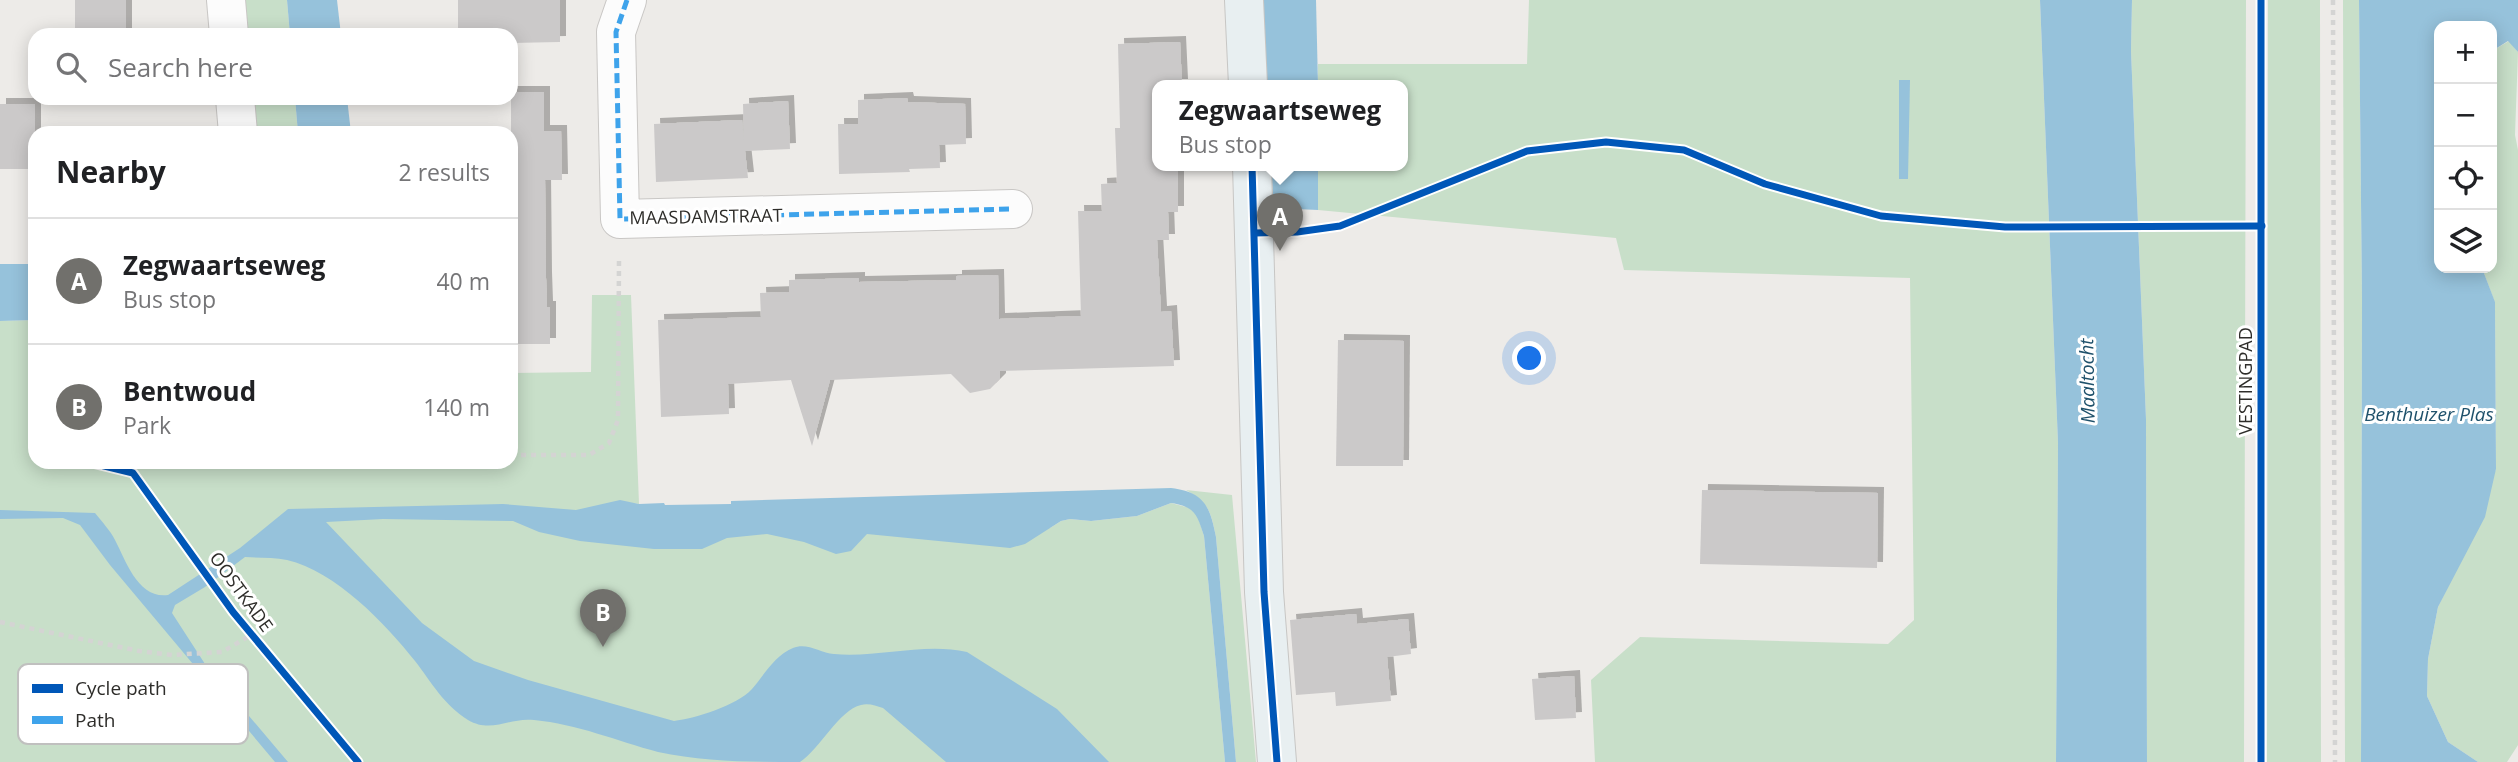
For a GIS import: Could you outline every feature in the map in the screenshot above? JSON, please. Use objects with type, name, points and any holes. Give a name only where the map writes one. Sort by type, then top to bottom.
[{"type":"main road","points":[[1244,0],[1248,80]]},
{"type":"main road","points":[[1252,171],[1264,592],[1277,762]]},
{"type":"street","points":[[226,0],[228,28]]},
{"type":"street","name":"MAASDAMSTRAAT","points":[[627,0],[615,32],[620,219],[1013,209]]},
{"type":"street","points":[[236,105],[237,126]]},
{"type":"path","points":[[2333,0],[2334,762]]},
{"type":"path","points":[[518,455],[589,455],[609,443],[618,420],[620,219]]},
{"type":"path","points":[[0,622],[139,651],[172,655],[222,652],[251,635]]},
{"type":"green space","points":[[243,0],[287,0],[289,28],[245,28]]},
{"type":"green space","points":[[1529,0],[2040,0],[2058,443],[2056,762],[1595,762],[1591,680],[1640,637],[1888,644],[1914,620],[1910,278],[1624,270],[1616,238],[1318,210],[1318,171],[1408,171],[1408,80],[1318,80],[1318,64],[1527,64]]},
{"type":"green space","points":[[2132,0],[2246,0],[2244,762],[2147,762],[2146,419],[2131,51]]},
{"type":"green space","points":[[2268,0],[2320,0],[2321,762],[2267,762]]},
{"type":"green space","points":[[2343,0],[2359,0],[2362,300],[2361,762],[2345,762]]},
{"type":"green space","points":[[2509,41],[2518,52],[2515,135],[2518,150],[2518,745],[2507,762],[2478,762],[2448,742],[2427,696],[2428,659],[2438,607],[2460,562],[2496,469],[2495,303],[2484,273],[2497,273],[2497,48]]},
{"type":"green space","points":[[252,105],[296,105],[297,126],[253,126]]},
{"type":"green space","points":[[592,295],[631,295],[639,504],[625,502],[626,532],[1050,528],[1070,519],[1091,521],[1137,516],[1171,503],[1190,508],[1197,514],[1204,536],[1225,762],[0,762],[0,321],[28,320],[28,469],[518,469],[518,373],[591,372]]},
{"type":"green space","points":[[1186,490],[1232,495],[1256,762],[1236,762],[1216,537],[1208,509],[1200,499]]},
{"type":"water","points":[[287,0],[337,0],[340,28],[289,28]]},
{"type":"water","points":[[1263,0],[1316,0],[1318,80],[1267,80]]},
{"type":"water","name":"Maaltocht","points":[[2040,0],[2132,0],[2131,51],[2146,419],[2147,762],[2056,762],[2058,443]]},
{"type":"water","name":"Benthuizer Plas","points":[[2359,0],[2518,0],[2518,52],[2508,41],[2497,48],[2497,21],[2434,21],[2434,273],[2484,273],[2495,302],[2496,469],[2485,517],[2438,607],[2428,659],[2427,696],[2448,742],[2478,762],[2361,762],[2362,300]]},
{"type":"water","points":[[1899,80],[1910,80],[1908,179],[1899,179]]},
{"type":"water","points":[[296,105],[348,105],[350,126],[297,126]]},
{"type":"water","points":[[1271,171],[1318,171],[1318,210],[1274,208]]},
{"type":"water","points":[[0,264],[28,264],[28,320],[0,321]]},
{"type":"water","points":[[1171,488],[1192,493],[1199,497],[1208,509],[1216,537],[1236,762],[1225,762],[1204,536],[1191,510],[1171,503],[1137,516],[1061,521],[1025,544],[1010,548],[867,534],[851,551],[836,554],[804,542],[767,534],[727,538],[702,549],[654,549],[580,541],[539,532],[513,521],[383,519],[326,522],[422,623],[474,661],[528,680],[674,721],[704,714],[736,701],[752,689],[781,655],[798,646],[851,655],[951,649],[967,652],[1057,709],[1109,762],[946,762],[883,708],[867,704],[853,708],[845,714],[800,762],[693,758],[658,752],[581,729],[534,720],[493,725],[477,724],[452,708],[390,631],[341,587],[305,566],[272,558],[245,557],[205,587],[175,605],[172,613],[205,664],[193,664],[80,525],[63,518],[0,519],[0,510],[95,513],[111,533],[141,585],[158,595],[168,595],[240,548],[288,509],[503,504],[576,510],[620,500],[665,505],[731,504],[731,501]]},
{"type":"water","points":[[248,715],[288,762],[275,762],[248,730]]},
{"type":"building","points":[[75,0],[126,0],[126,28],[75,28]]},
{"type":"building","points":[[458,0],[560,0],[560,42],[518,43],[518,28],[458,28]]},
{"type":"building","points":[[1180,42],[1182,80],[1152,80],[1152,171],[1178,171],[1178,212],[1168,212],[1169,240],[1157,240],[1161,312],[1171,311],[1174,366],[1000,371],[1000,379],[990,389],[970,393],[951,374],[830,380],[812,446],[791,380],[728,384],[729,414],[661,417],[658,320],[761,317],[760,293],[789,292],[789,280],[956,280],[956,276],[998,275],[999,319],[1081,316],[1078,211],[1102,211],[1101,184],[1117,183],[1115,128],[1120,128],[1118,44]]},
{"type":"building","points":[[518,92],[544,92],[544,131],[561,131],[562,180],[545,180],[550,344],[518,344],[518,126],[511,126],[511,105],[518,105]]},
{"type":"building","points":[[907,98],[908,102],[965,104],[966,144],[939,145],[940,168],[909,169],[910,172],[839,174],[838,124],[858,124],[858,100]]},
{"type":"building","points":[[788,101],[790,149],[745,151],[748,178],[656,182],[654,124],[742,120],[744,140],[743,104]]},
{"type":"building","points":[[0,104],[35,105],[35,126],[28,126],[28,169],[0,169]]},
{"type":"building","points":[[1338,340],[1404,341],[1403,466],[1336,466]]},
{"type":"building","points":[[1702,490],[1878,493],[1877,568],[1700,564]]},
{"type":"building","points":[[1356,614],[1357,624],[1408,619],[1411,654],[1387,657],[1391,701],[1336,706],[1335,692],[1296,695],[1290,620]]},
{"type":"building","points":[[1574,676],[1576,718],[1535,720],[1532,679]]},
{"type":"marked path","points":[[627,0],[616,32],[620,219],[1013,209]]},
{"type":"cycle path","name":"VESTINGPAD","points":[[2261,0],[2261,762]]},
{"type":"cycle path","points":[[1255,233],[1297,232],[1340,226],[1527,151],[1606,142],[1684,150],[1765,184],[1881,216],[2005,227],[2262,226]]},
{"type":"cycle path","points":[[1252,171],[1264,592],[1277,762]]},
{"type":"cycle path","name":"OOSTKADE","points":[[117,469],[133,473],[233,612],[358,762]]},
{"type":"place","name":"Zegwaartseweg","points":[[1280,251]]},
{"type":"place","name":"Bentwoud","points":[[603,647]]}]
